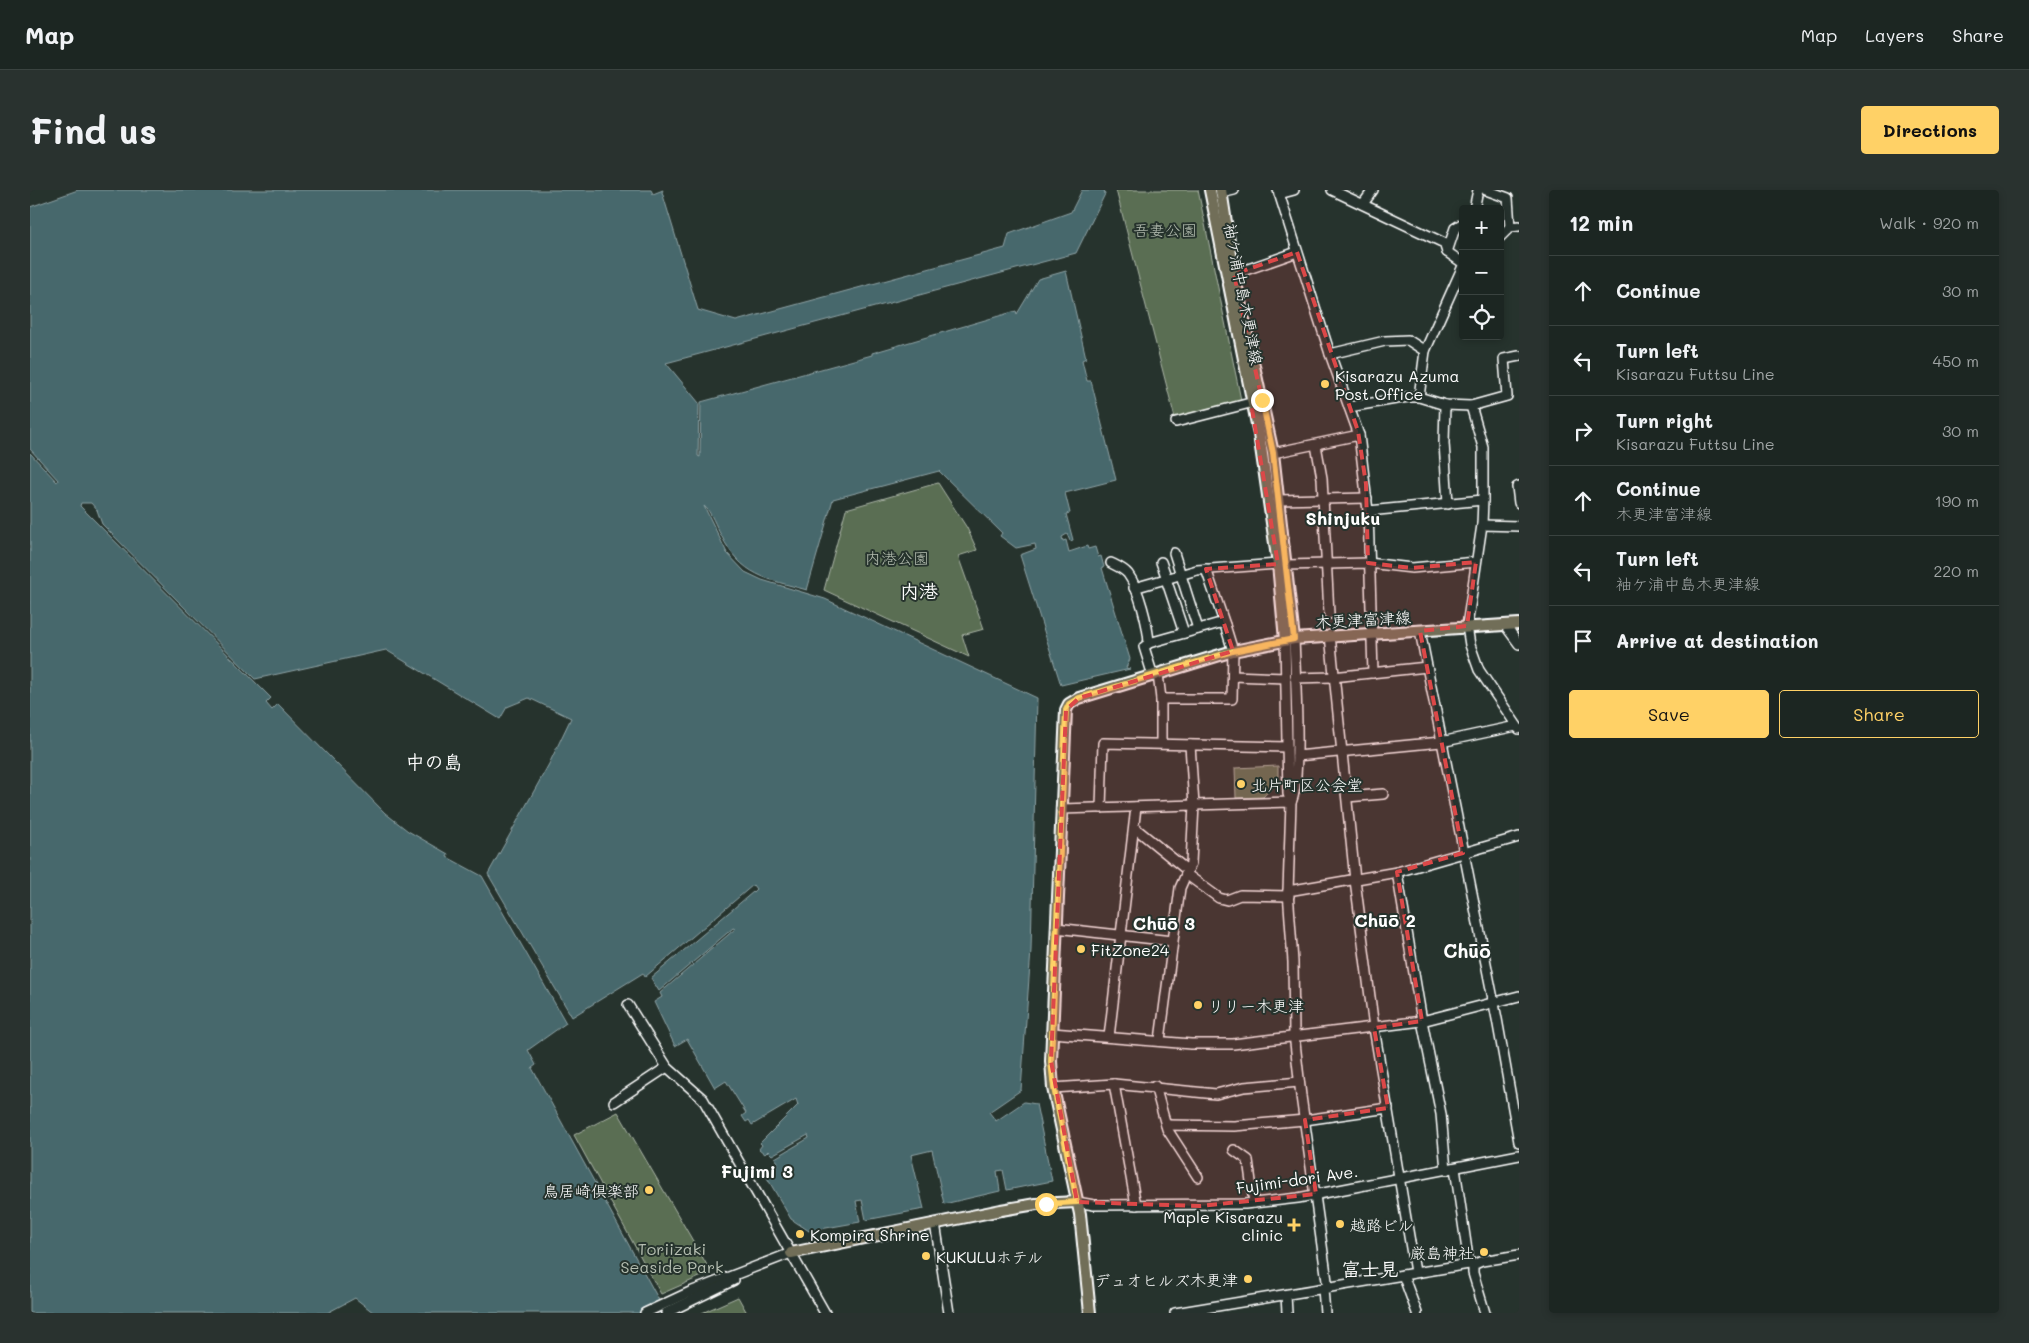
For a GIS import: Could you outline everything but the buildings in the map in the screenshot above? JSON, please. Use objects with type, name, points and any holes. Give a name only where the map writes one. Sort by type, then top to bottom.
[{"type":"main road","name":"袖ケ浦中島木更津線","points":[[1210,190],[1251,403],[1259,434],[1282,565]]},
{"type":"main road","name":"袖ケ浦中島木更津線","points":[[1221,192],[1234,274],[1273,453],[1290,639]]},
{"type":"main road","name":"木更津富津線","points":[[1061,809],[1066,710],[1069,704],[1079,698],[1233,651],[1290,639],[1519,624]]},
{"type":"main road","points":[[1061,809],[1051,1062],[1054,1088],[1077,1202],[1090,1313]]},
{"type":"main road","points":[[791,1253],[1036,1204],[1077,1202]]},
{"type":"street","points":[[1221,192],[1234,190]]},
{"type":"street","points":[[1294,190],[1278,192],[1358,435],[1368,511],[1370,633],[1373,673]]},
{"type":"street","points":[[1332,190],[1363,204],[1395,222],[1444,243],[1447,252],[1459,262]]},
{"type":"street","points":[[1363,204],[1373,190]]},
{"type":"street","points":[[1475,205],[1478,190]]},
{"type":"street","points":[[1486,190],[1508,198],[1515,227],[1504,234]]},
{"type":"street","points":[[1447,252],[1455,228],[1459,226]]},
{"type":"street","points":[[1234,274],[1297,252]]},
{"type":"street","points":[[1419,397],[1425,351],[1459,274]]},
{"type":"street","points":[[1330,354],[1385,341],[1408,340],[1425,351]]},
{"type":"street","points":[[1349,407],[1399,397],[1419,397],[1445,405],[1471,406],[1507,396],[1504,359],[1519,356]]},
{"type":"street","points":[[1176,422],[1262,400]]},
{"type":"street","points":[[1445,405],[1444,443],[1448,504]]},
{"type":"street","points":[[1297,756],[1441,742],[1518,727],[1479,670],[1470,645],[1467,626],[1482,524],[1483,500],[1483,447],[1471,406]]},
{"type":"street","points":[[1273,453],[1358,435]]},
{"type":"street","points":[[1316,445],[1323,500],[1329,614]]},
{"type":"street","points":[[1519,486],[1517,487],[1519,503]]},
{"type":"street","points":[[1278,500],[1367,498]]},
{"type":"street","points":[[1368,511],[1483,500]]},
{"type":"street","points":[[1482,524],[1519,526]]},
{"type":"street","points":[[1174,553],[1198,629]]},
{"type":"street","points":[[1161,562],[1184,633]]},
{"type":"street","points":[[1134,588],[1206,569],[1368,563],[1412,568],[1476,562]]},
{"type":"street","points":[[1111,563],[1128,574],[1148,628],[1149,643]]},
{"type":"street","points":[[1161,698],[1232,699],[1233,651],[1206,569]]},
{"type":"street","points":[[1160,743],[1161,698],[1155,675],[1144,647],[1149,643],[1220,623],[1225,625]]},
{"type":"street","points":[[1505,625],[1519,644]]},
{"type":"street","points":[[1420,631],[1494,1002],[1519,1142]]},
{"type":"street","points":[[1330,635],[1355,880],[1374,1028],[1416,1272]]},
{"type":"street","points":[[1290,639],[1297,756],[1296,795],[1291,802]]},
{"type":"street","points":[[1233,676],[1334,677],[1427,667]]},
{"type":"street","points":[[1291,678],[1287,747],[1288,794],[1291,802],[1288,893],[1293,962],[1295,1038],[1299,1082],[1316,1194],[1325,1289],[1325,1313]]},
{"type":"street","points":[[1101,808],[1103,743],[1287,747]]},
{"type":"street","points":[[1160,1040],[1180,888],[1191,863],[1194,805],[1190,745]]},
{"type":"street","points":[[1347,798],[1383,794]]},
{"type":"street","points":[[1061,809],[1291,802]]},
{"type":"street","points":[[1109,1037],[1135,828],[1136,806]]},
{"type":"street","points":[[1135,828],[1187,873],[1219,898],[1226,900],[1240,894],[1288,893],[1397,872],[1519,837]]},
{"type":"street","points":[[1397,872],[1422,1021],[1450,1169],[1471,1265],[1485,1313]]},
{"type":"street","points":[[1056,928],[1172,941]]},
{"type":"street","points":[[1052,1033],[1160,1040],[1191,1044],[1233,1044],[1295,1038],[1422,1021],[1519,996]]},
{"type":"street","points":[[628,1005],[667,1067],[703,1099],[825,1313]]},
{"type":"street","points":[[614,1102],[667,1067]]},
{"type":"street","points":[[1054,1088],[1114,1084],[1155,1086],[1216,1094],[1244,1087],[1299,1082]]},
{"type":"street","points":[[1114,1084],[1136,1205]]},
{"type":"street","points":[[1155,1086],[1166,1126],[1198,1177]]},
{"type":"street","points":[[1166,1126],[1234,1126],[1305,1120],[1388,1108]]},
{"type":"street","points":[[1234,1150],[1248,1160],[1254,1203]]},
{"type":"street","name":"Fujimi-dori Ave.","points":[[1077,1202],[1094,1205],[1254,1203],[1316,1194],[1519,1155]]},
{"type":"street","points":[[934,1224],[949,1313]]},
{"type":"street","points":[[646,1313],[791,1253]]},
{"type":"street","points":[[1175,1313],[1416,1272],[1471,1265],[1482,1261],[1519,1255]]},
{"type":"street","points":[[1403,1275],[1417,1313]]},
{"type":"street","points":[[1286,1295],[1287,1313]]},
{"type":"street","points":[[666,1313],[691,1296]]},
{"type":"highlighted area","points":[[1297,252],[1358,431],[1366,484],[1368,563],[1412,568],[1476,562],[1467,626],[1420,631],[1463,853],[1397,872],[1422,1021],[1374,1028],[1388,1108],[1305,1120],[1316,1194],[1200,1206],[1077,1202],[1051,1061],[1066,710],[1079,698],[1233,651],[1206,569],[1278,564],[1251,403],[1262,400],[1234,274]]},
{"type":"green space","name":"吾妻公園","points":[[1116,190],[1198,190],[1242,405],[1176,422]]},
{"type":"green space","name":"内港公園","points":[[938,483],[967,528],[977,550],[958,556],[984,629],[962,635],[969,657],[824,590],[846,509]]},
{"type":"green space","points":[[1278,766],[1278,781],[1263,797],[1236,798],[1235,768]]},
{"type":"green space","name":"Toriizaki Seaside Park","points":[[618,1112],[711,1272],[661,1294],[574,1135]]},
{"type":"green space","points":[[738,1297],[747,1313],[702,1313]]},
{"type":"water","points":[[78,190],[651,190],[653,194],[663,190],[662,192],[698,310],[736,321],[1005,248],[1009,234],[1071,212],[1082,190],[1104,190],[1105,194],[1076,253],[666,363],[699,403],[698,456],[700,457],[701,402],[872,355],[872,353],[1016,311],[1017,314],[1038,279],[1066,271],[1086,358],[1082,360],[1087,381],[1091,381],[1116,480],[1065,493],[1070,513],[1066,514],[1073,540],[1070,541],[1067,534],[1062,537],[1063,541],[1066,540],[1069,552],[1087,546],[1088,549],[1095,547],[1098,557],[1101,556],[1104,567],[1102,568],[1130,659],[1126,668],[1130,669],[1061,685],[1020,555],[1036,549],[1035,544],[1016,548],[1000,536],[1002,533],[939,471],[833,499],[807,590],[767,579],[746,568],[729,549],[707,508],[704,506],[727,553],[745,572],[762,580],[825,599],[1037,698],[1031,950],[1021,1090],[989,1112],[996,1121],[1024,1102],[1036,1104],[1052,1181],[1007,1190],[1003,1170],[997,1171],[1000,1191],[944,1204],[932,1150],[911,1155],[924,1209],[866,1220],[862,1200],[856,1201],[860,1222],[809,1231],[791,1219],[766,1176],[774,1171],[778,1162],[775,1158],[809,1138],[808,1135],[772,1155],[768,1151],[765,1154],[759,1149],[762,1145],[760,1143],[798,1105],[796,1099],[752,1125],[749,1120],[746,1122],[742,1116],[746,1113],[726,1081],[715,1088],[687,1039],[675,1046],[654,1002],[662,997],[660,993],[735,929],[733,928],[659,991],[651,978],[753,892],[756,889],[753,885],[645,977],[643,973],[572,1017],[488,874],[549,764],[571,718],[529,698],[507,707],[500,719],[386,650],[255,679],[102,524],[97,510],[91,503],[81,503],[80,506],[271,698],[266,703],[272,710],[278,704],[385,813],[408,831],[448,854],[447,857],[482,876],[566,1023],[528,1050],[536,1065],[532,1068],[666,1313],[374,1313],[355,1298],[327,1313],[30,1313],[30,453],[57,482],[58,480],[30,449],[30,207]]},
{"type":"place","name":"Kisarazu Azuma Post Office","points":[[1325,384]]},
{"type":"place","name":"北片町区公会堂","points":[[1241,784]]},
{"type":"place","name":"FitZone24","points":[[1081,949]]},
{"type":"place","name":"リリー木更津","points":[[1198,1005]]},
{"type":"place","name":"鳥居崎倶楽部","points":[[649,1190]]},
{"type":"place","name":"越路ビル","points":[[1340,1224]]},
{"type":"place","name":"Maple Kisarazu clinic","points":[[1294,1225]]},
{"type":"place","name":"Kompira Shrine","points":[[800,1234]]},
{"type":"place","name":"厳島神社","points":[[1484,1252]]},
{"type":"place","name":"KUKULUホテル","points":[[926,1256]]},
{"type":"place","name":"デュオヒルズ木更津","points":[[1248,1279]]},
{"type":"district","name":"Shinjuku","points":[[1343,518]]},
{"type":"district","name":"内港","points":[[919,590]]},
{"type":"district","name":"中の島","points":[[434,761]]},
{"type":"district","name":"Chūō 2","points":[[1385,920]]},
{"type":"district","name":"Chūō 3","points":[[1164,923]]},
{"type":"district","name":"Chūō","points":[[1467,950]]},
{"type":"district","name":"Fujimi 3","points":[[757,1171]]},
{"type":"district","name":"富士見","points":[[1370,1268]]},
{"type":"route","points":[[1046,1204],[1077,1202],[1054,1088],[1051,1062],[1066,710],[1072,701],[1079,698],[1233,651],[1294,639],[1273,453],[1262,400]]}]
